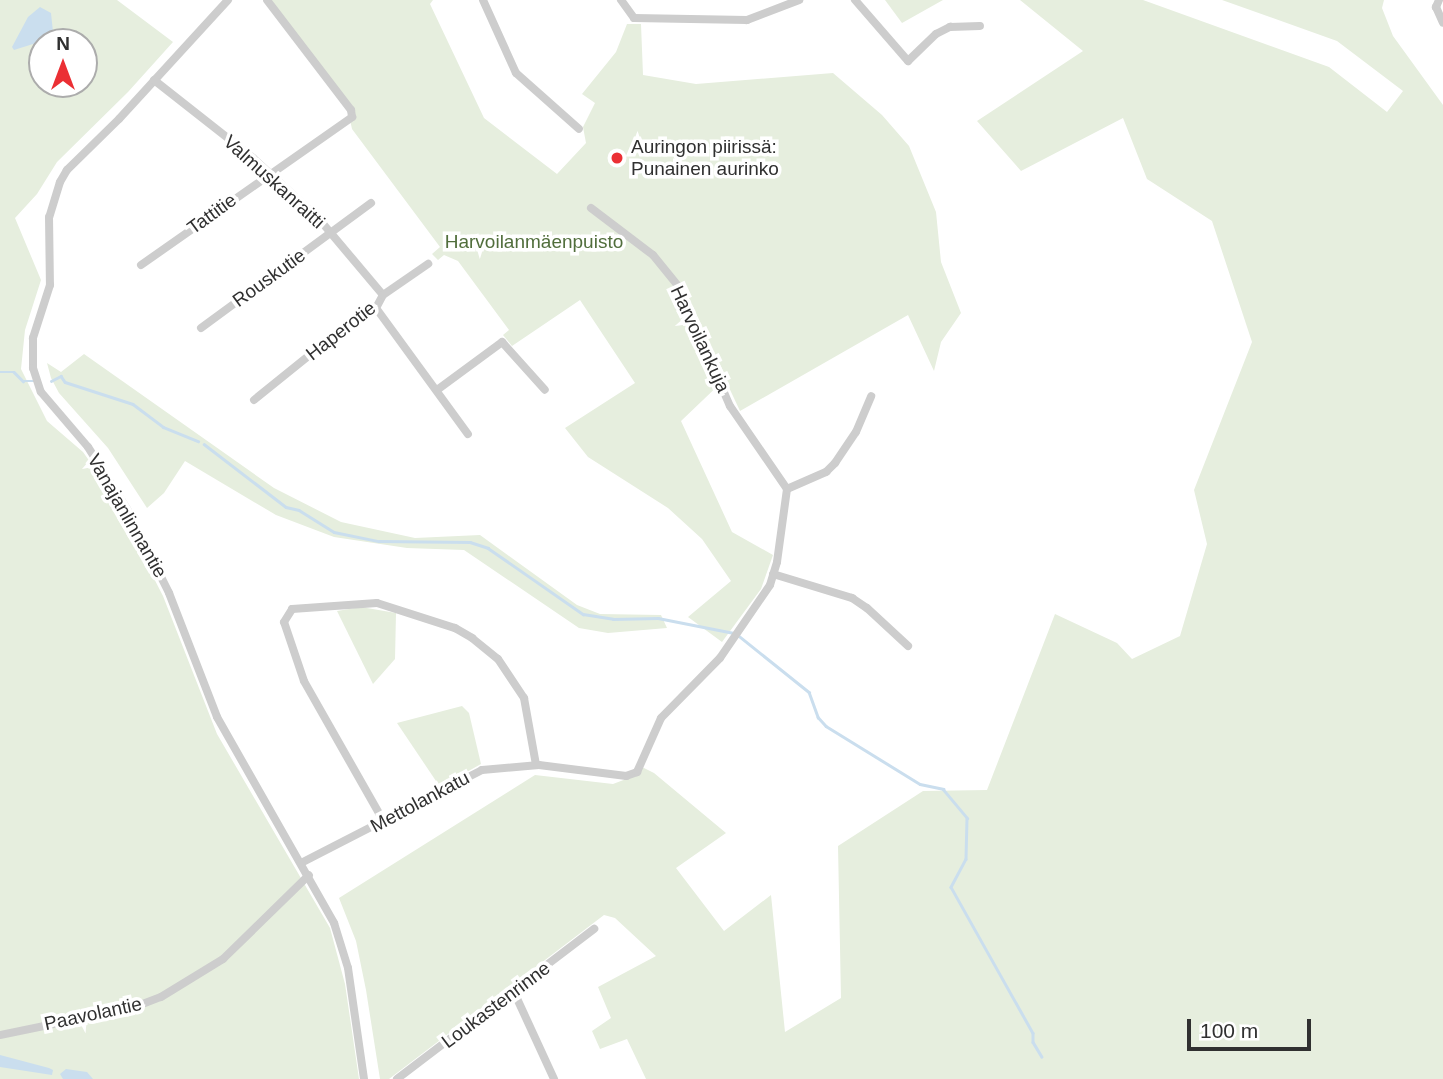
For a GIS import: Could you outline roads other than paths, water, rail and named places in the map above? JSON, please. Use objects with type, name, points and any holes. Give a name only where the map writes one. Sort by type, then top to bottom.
[{"type":"street","name":"Vanajanlinnantie","points":[[228,0],[67,170],[55,192],[49,217],[50,285],[33,338],[33,368],[41,393],[88,447],[127,509],[169,593],[217,717],[334,923],[344,954],[364,1079]]},
{"type":"street","name":"Tattitie","points":[[141,265],[268,173],[352,117],[351,110],[267,0]]},
{"type":"street","points":[[483,0],[516,73],[579,129]]},
{"type":"street","points":[[621,0],[634,19],[747,20],[799,0]]},
{"type":"street","points":[[855,0],[908,61],[936,34],[950,27],[980,26]]},
{"type":"street","points":[[1439,0],[1436,7],[1443,23]]},
{"type":"street","name":"Valmuskanraitti","points":[[154,80],[268,173],[331,233],[383,295]]},
{"type":"street","name":"Rouskutie","points":[[201,328],[371,203]]},
{"type":"street","name":"Harvoilankuja","points":[[591,208],[653,255],[678,286],[730,406],[787,489]]},
{"type":"street","name":"Haperotie","points":[[254,400],[332,337],[376,308],[383,295],[428,264]]},
{"type":"street","points":[[376,308],[468,434]]},
{"type":"street","points":[[437,390],[502,342],[545,390]]},
{"type":"street","points":[[871,396],[856,432],[835,463],[825,472],[787,489],[773,574],[852,598],[867,608],[908,646]]},
{"type":"street","name":"Mettolankatu","points":[[301,863],[482,771],[536,765],[631,775],[639,768],[662,718],[729,645],[752,614],[773,574]]},
{"type":"street","points":[[384,822],[304,681],[284,622],[292,609],[377,603],[455,628],[472,638],[498,659],[524,698],[536,765]]},
{"type":"street","name":"Paavolantie","points":[[0,1035],[132,1008],[161,997],[223,959],[309,875]]},
{"type":"street","name":"Loukastenrinne","points":[[397,1079],[594,929]]},
{"type":"street","points":[[514,992],[554,1079]]},
{"type":"water","points":[[40,7],[51,13],[53,28],[28,28],[28,46],[14,50],[12,47],[28,17]]},
{"type":"water","points":[[0,1055],[49,1068],[53,1070],[52,1075],[0,1067]]},
{"type":"water","points":[[66,1069],[87,1072],[93,1079],[63,1079],[60,1074]]},
{"type":"waterway","points":[[0,372],[14,372],[23,381],[37,381]]},
{"type":"waterway","points":[[51,381],[61,376],[65,382],[133,404],[163,427],[198,441]]},
{"type":"waterway","points":[[204,444],[286,507],[299,510],[334,532],[378,541]]},
{"type":"waterway","points":[[379,541],[470,542],[488,548],[583,614],[613,619],[658,618],[734,633]]},
{"type":"waterway","points":[[739,636],[809,692],[818,717],[826,726],[920,784],[943,789],[967,818],[966,859],[951,887],[1033,1033],[1033,1042],[1042,1057]]},
{"type":"place","name":"Auringon piirissä: Punainen aurinko","points":[[617,158]]},
{"type":"park label","name":"Harvoilanmäenpuisto","points":[[534,242]]}]
